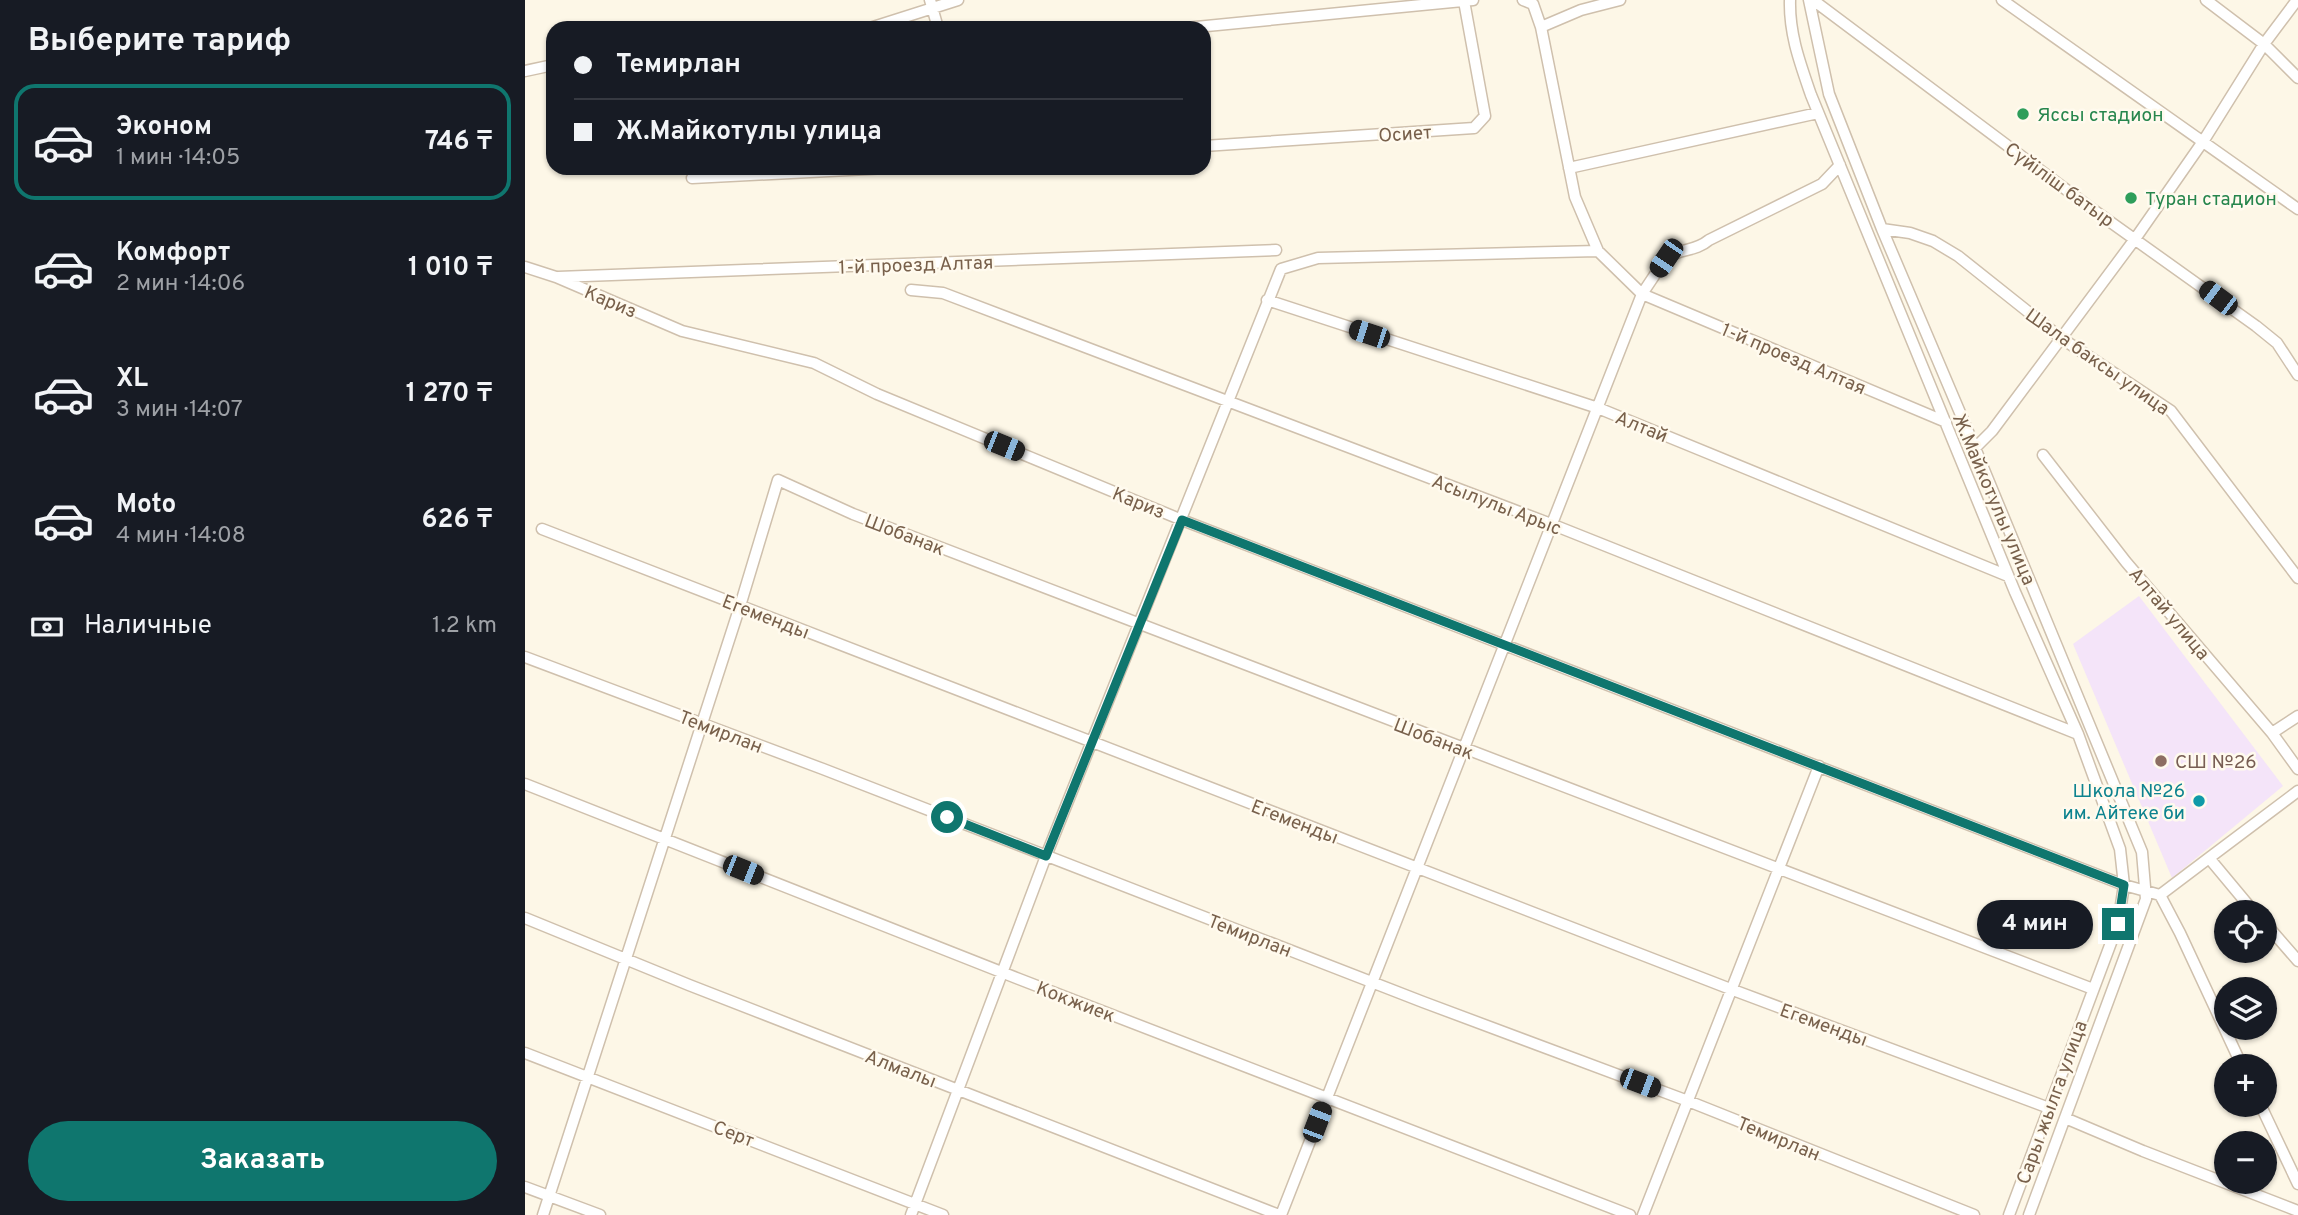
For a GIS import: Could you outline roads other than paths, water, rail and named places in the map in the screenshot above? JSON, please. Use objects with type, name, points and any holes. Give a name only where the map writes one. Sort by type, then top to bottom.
[{"type":"street","points":[[888,21],[931,4],[958,0]]},
{"type":"street","points":[[1524,0],[1533,4],[1541,27],[1575,197],[1598,251],[1642,294]]},
{"type":"street","points":[[1541,27],[1581,10],[1620,0]]},
{"type":"street","name":"Ж.Майкотулы улица","points":[[1790,0],[1794,45],[1818,113],[2008,576],[2078,734],[2120,849],[2124,885],[2118,924],[2092,989]]},
{"type":"street","name":"Ж.Майкотулы улица","points":[[1811,0],[1829,94],[1930,346],[2142,852],[2146,899],[2110,998]]},
{"type":"street","name":"Сүйіліш батыр","points":[[1811,0],[2277,343],[2298,375]]},
{"type":"street","points":[[2003,0],[2298,209]]},
{"type":"street","points":[[2206,0],[2264,44],[2298,78]]},
{"type":"street","points":[[1975,449],[2135,239],[2204,140],[2264,44],[2297,0]]},
{"type":"street","points":[[1211,26],[1469,1]]},
{"type":"street","name":"Осиет","points":[[1211,146],[1474,128],[1485,116],[1469,1]]},
{"type":"street","points":[[931,4],[936,21]]},
{"type":"street","points":[[525,71],[546,66]]},
{"type":"street","points":[[1569,168],[1818,113]]},
{"type":"street","points":[[1280,1215],[1642,294],[1666,258],[1672,254],[1699,248],[1709,240],[1822,184],[1840,165]]},
{"type":"street","points":[[692,178],[750,175]]},
{"type":"street","name":"Шала баксы улица","points":[[1882,229],[1910,233],[1950,251],[2061,338],[2171,411],[2298,578]]},
{"type":"street","name":"1-й проезд Алтая","points":[[556,277],[1276,250]]},
{"type":"street","points":[[913,1210],[1046,856],[1281,269],[1318,258],[1598,251]]},
{"type":"street","name":"Кариз","points":[[525,267],[556,277],[682,331],[814,363],[877,394],[1182,520],[2124,885],[2160,895]]},
{"type":"street","name":"Асылулы Арыс","points":[[911,290],[943,293],[1551,524],[2078,734]]},
{"type":"street","name":"1-й проезд Алтая","points":[[1642,294],[1946,422]]},
{"type":"street","name":"Алтай","points":[[1267,300],[1598,408],[2008,576]]},
{"type":"street","points":[[1917,352],[1930,346]]},
{"type":"street","name":"Алтай улица","points":[[2043,455],[2126,562],[2271,733],[2298,769]]},
{"type":"street","name":"Шобанак","points":[[740,606],[778,480],[853,514],[2092,989]]},
{"type":"street","name":"Егеменды","points":[[542,529],[1733,990],[2049,1108]]},
{"type":"street","points":[[543,1215],[740,606]]},
{"type":"street","name":"Темирлан","points":[[525,657],[1688,1101],[1974,1215]]},
{"type":"street","points":[[2271,733],[2298,716]]},
{"type":"street","points":[[1643,1215],[1819,766]]},
{"type":"street","name":"Кокжиек","points":[[525,784],[1630,1215]]},
{"type":"street","points":[[2236,1054],[2181,933],[2160,895],[2298,791]]},
{"type":"street","points":[[2209,859],[2244,900]]},
{"type":"street","name":"Алмалы","points":[[525,918],[626,960],[1280,1215]]},
{"type":"street","points":[[2277,937],[2298,961]]},
{"type":"street","name":"Сары жылга улица","points":[[2009,1215],[2092,989]]},
{"type":"street","name":"Сары жылга улица","points":[[2029,1215],[2110,998]]},
{"type":"street","name":"Серт","points":[[525,1053],[913,1210],[943,1215]]},
{"type":"street","points":[[2266,1117],[2298,1184]]},
{"type":"street","points":[[2065,1118],[2298,1211]]},
{"type":"street","points":[[525,1186],[600,1215]]},
{"type":"place","name":"Яссы стадион","points":[[2023,114]]},
{"type":"place","name":"Туран стадион","points":[[2131,198]]},
{"type":"place","name":"СШ №26","points":[[2161,761]]},
{"type":"place","name":"Школа №26 им. Айтеке би","points":[[2199,801]]}]
